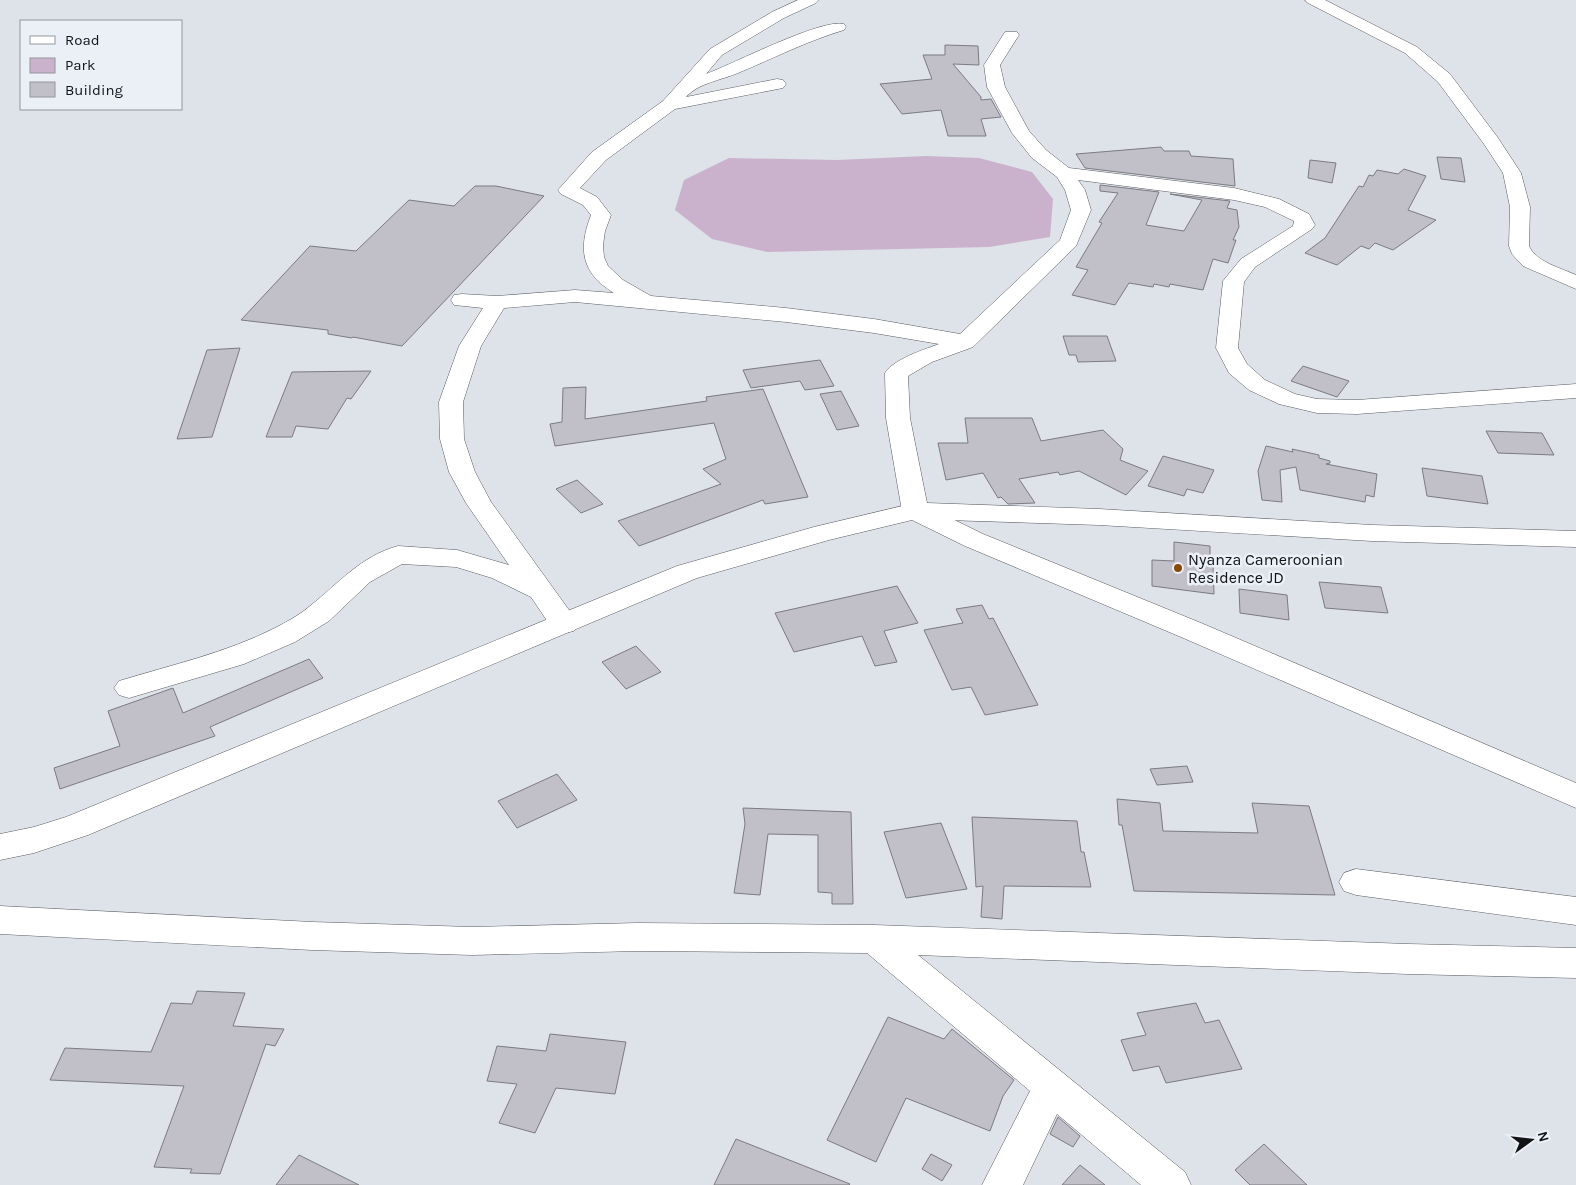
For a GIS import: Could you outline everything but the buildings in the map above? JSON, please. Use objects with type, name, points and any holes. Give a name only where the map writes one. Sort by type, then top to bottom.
[{"type":"street","points":[[650,302],[626,292],[600,273],[592,251],[593,232],[601,215],[590,200],[568,190],[599,156],[669,105],[716,52],[778,15],[811,0]]},
{"type":"street","points":[[1313,0],[1411,50],[1444,78],[1492,142],[1512,174],[1520,207],[1519,246],[1522,254],[1530,262],[1576,283]]},
{"type":"street","points":[[687,86],[722,74],[808,36],[838,27]]},
{"type":"street","points":[[914,511],[906,454],[898,418],[896,373],[924,357],[965,342],[1069,242],[1081,210],[1075,190],[1064,173],[1039,154],[1021,133],[996,87],[992,65],[1011,35]]},
{"type":"street","points":[[669,105],[777,84]]},
{"type":"street","points":[[1064,173],[1234,194],[1272,203],[1302,218],[1305,225],[1300,230],[1248,263],[1234,281],[1230,298],[1227,348],[1237,368],[1257,385],[1287,399],[1317,406],[1357,407],[1576,390]]},
{"type":"street","points":[[462,300],[497,302],[575,296],[650,302],[864,324],[965,342]]},
{"type":"street","points":[[497,302],[470,346],[451,402],[452,439],[462,472],[479,503],[564,624]]},
{"type":"street","points":[[914,511],[974,540],[1201,634],[1576,796]]},
{"type":"street","points":[[0,847],[34,840],[77,826],[687,572],[823,533],[914,511],[1099,517],[1372,533],[1576,539]]},
{"type":"street","points":[[129,688],[234,657],[284,635],[319,614],[360,576],[398,555],[457,559],[502,572],[541,591]]},
{"type":"street","points":[[1356,882],[1576,911]]},
{"type":"street","points":[[0,920],[312,936],[472,941],[638,937],[874,939],[1576,963]]},
{"type":"street","points":[[874,939],[1051,1088],[1171,1185]]},
{"type":"street","points":[[1002,1185],[1051,1088]]},
{"type":"green space","points":[[926,156],[979,158],[1032,172],[1053,199],[1050,237],[989,247],[767,252],[712,239],[675,210],[684,180],[729,158],[837,160]]},
{"type":"place","name":"Nyanza Cameroonian Residence JD","points":[[1178,568]]}]
